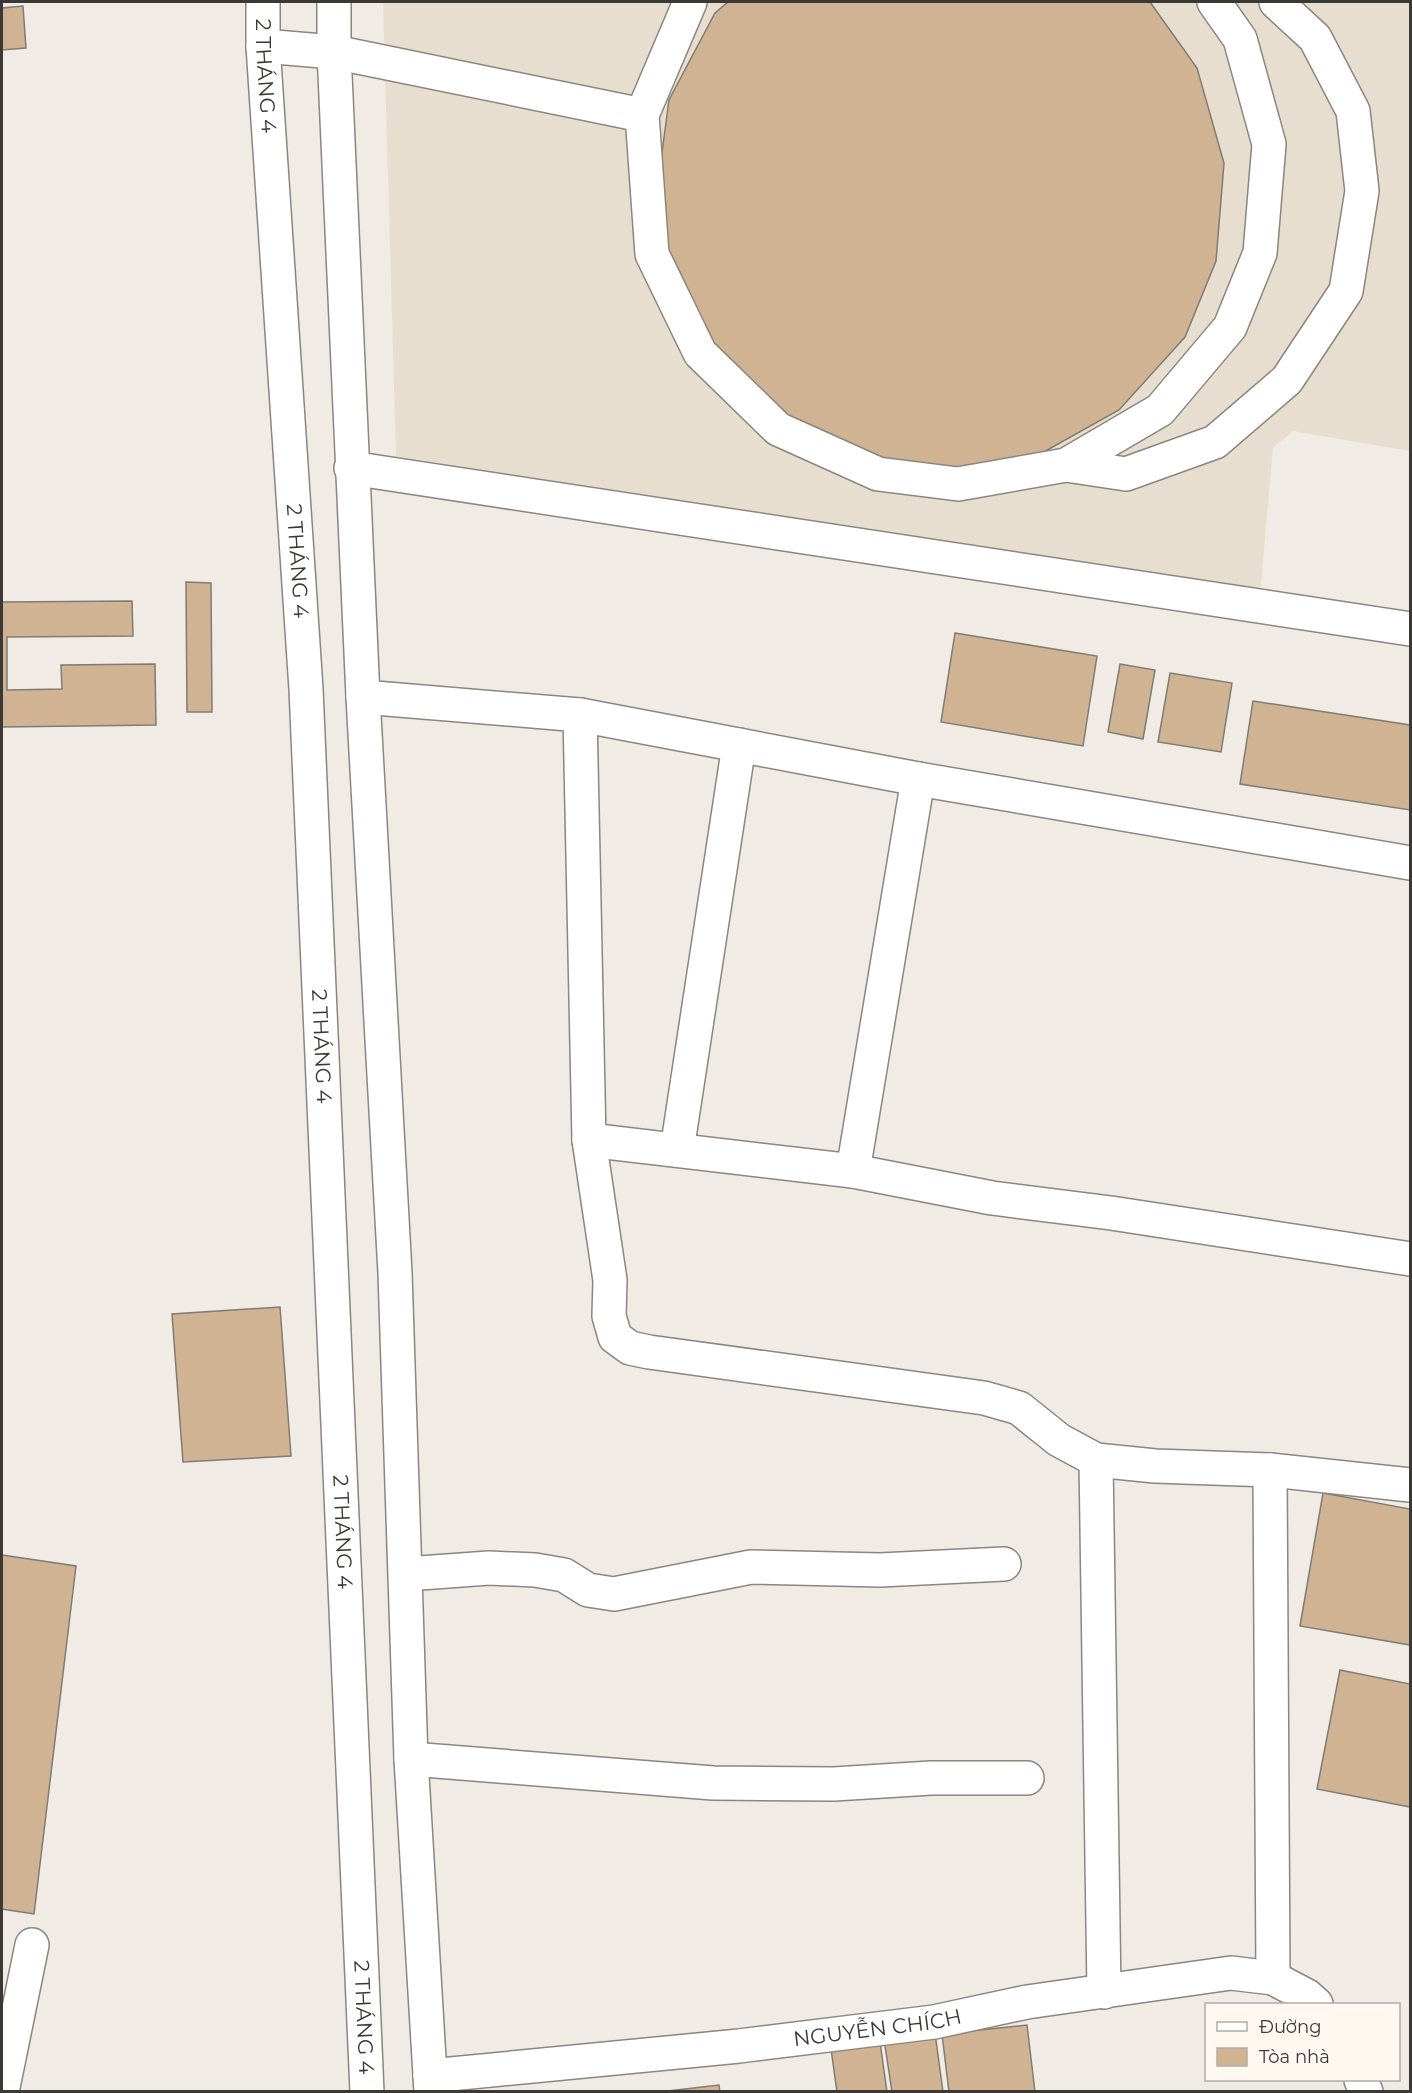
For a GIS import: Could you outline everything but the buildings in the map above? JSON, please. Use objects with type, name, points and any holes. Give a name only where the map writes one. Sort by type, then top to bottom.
[{"type":"street","name":"2 THÁNG 4","points":[[263,2],[263,46],[306,689],[367,2091]]},
{"type":"street","points":[[334,2],[334,52],[351,468],[396,1273],[411,1759],[430,2084]]},
{"type":"street","points":[[690,2],[642,115],[652,254],[700,352],[778,429],[878,474],[958,484],[1066,465],[1126,474],[1215,441],[1287,380],[1346,291],[1362,191],[1353,111],[1315,38],[1276,2]]},
{"type":"street","points":[[1066,465],[1160,410],[1230,327],[1260,253],[1269,144],[1240,39],[1214,2]]},
{"type":"street","points":[[263,46],[334,52],[642,115]]},
{"type":"street","points":[[351,468],[1410,629]]},
{"type":"street","points":[[363,697],[580,715],[918,779],[1410,863]]},
{"type":"street","points":[[580,715],[589,1140],[610,1280],[609,1316],[615,1337],[630,1348],[649,1352],[984,1398],[1019,1408],[1059,1440],[1096,1460],[1155,1466],[1270,1470],[1410,1485]]},
{"type":"street","points":[[677,1150],[739,745]]},
{"type":"street","points":[[853,1171],[918,779]]},
{"type":"street","points":[[589,1140],[853,1171],[992,1198],[1111,1213],[1410,1259]]},
{"type":"street","points":[[1096,1460],[1104,1992]]},
{"type":"street","points":[[1270,1470],[1273,1978]]},
{"type":"street","points":[[406,1575],[489,1568],[535,1570],[564,1575],[588,1590],[614,1594],[751,1567],[880,1570],[1004,1564]]},
{"type":"street","points":[[411,1759],[714,1783],[834,1784],[931,1778],[1027,1778]]},
{"type":"street","points":[[2,2091],[33,1945]]},
{"type":"street","name":"NGUYỄN CHÍCH","points":[[430,2084],[934,2022],[1027,2002],[1231,1973],[1273,1978],[1307,1996],[1315,2003]]},
{"type":"shaded area","points":[[383,2],[1407,2],[1410,4],[1410,451],[1293,431],[1273,448],[1260,594],[396,456]]}]
